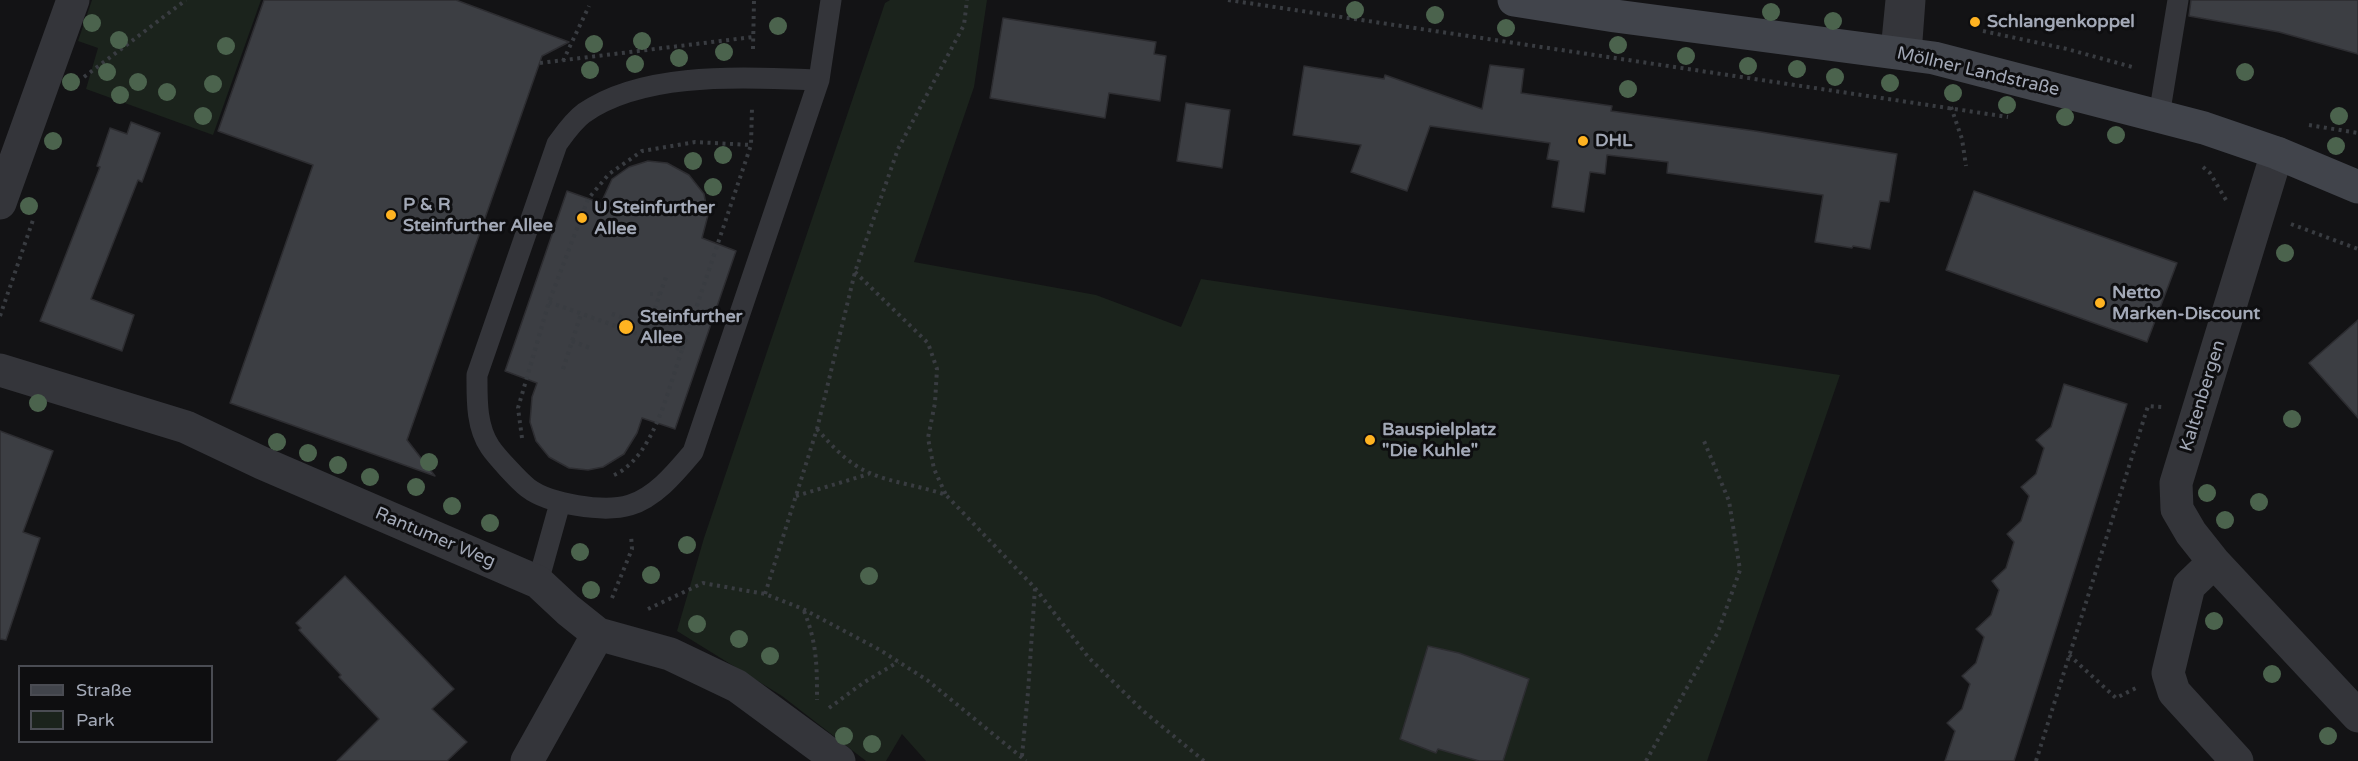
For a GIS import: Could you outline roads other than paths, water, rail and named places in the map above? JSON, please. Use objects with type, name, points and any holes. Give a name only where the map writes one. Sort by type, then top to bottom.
[{"type":"street","points":[[0,203],[73,0]]},
{"type":"street","name":"Möllner Landstraße","points":[[1514,0],[1615,8],[1959,64],[2159,116],[2277,153],[2358,187]]},
{"type":"street","name":"Kaltenbergen","points":[[2277,153],[2176,483],[2177,509],[2191,533],[2214,562],[2358,716]]},
{"type":"street","name":"Rantumer Weg","points":[[0,369],[186,427],[262,464],[538,582],[598,634],[670,654],[737,686],[809,725],[839,761]]},
{"type":"street","points":[[2214,562],[2189,586],[2168,673],[2174,692],[2236,761]]},
{"type":"street","points":[[527,761],[598,634]]},
{"type":"lane","points":[[819,80],[753,78],[700,80],[657,85],[619,94],[584,113],[568,128],[557,144],[477,375],[477,414],[489,447],[528,488],[560,503],[595,508],[630,506],[658,490],[693,452],[819,80],[831,0]]},
{"type":"lane","points":[[1896,0],[1901,53]]},
{"type":"lane","points":[[1901,53],[1916,0]]},
{"type":"lane","points":[[2159,116],[2178,0]]},
{"type":"lane","points":[[538,582],[560,503]]},
{"type":"place","name":"Schlangenkoppel","points":[[1975,22]]},
{"type":"place","name":"DHL","points":[[1583,141]]},
{"type":"place","name":"P & R Steinfurther Allee","points":[[391,215]]},
{"type":"place","name":"U Steinfurther Allee","points":[[582,218]]},
{"type":"place","name":"Netto Marken-Discount","points":[[2100,303]]},
{"type":"place","name":"Steinfurther Allee","points":[[626,327]]},
{"type":"place","name":"Bauspielplatz \"Die Kuhle\"","points":[[1370,440]]}]
